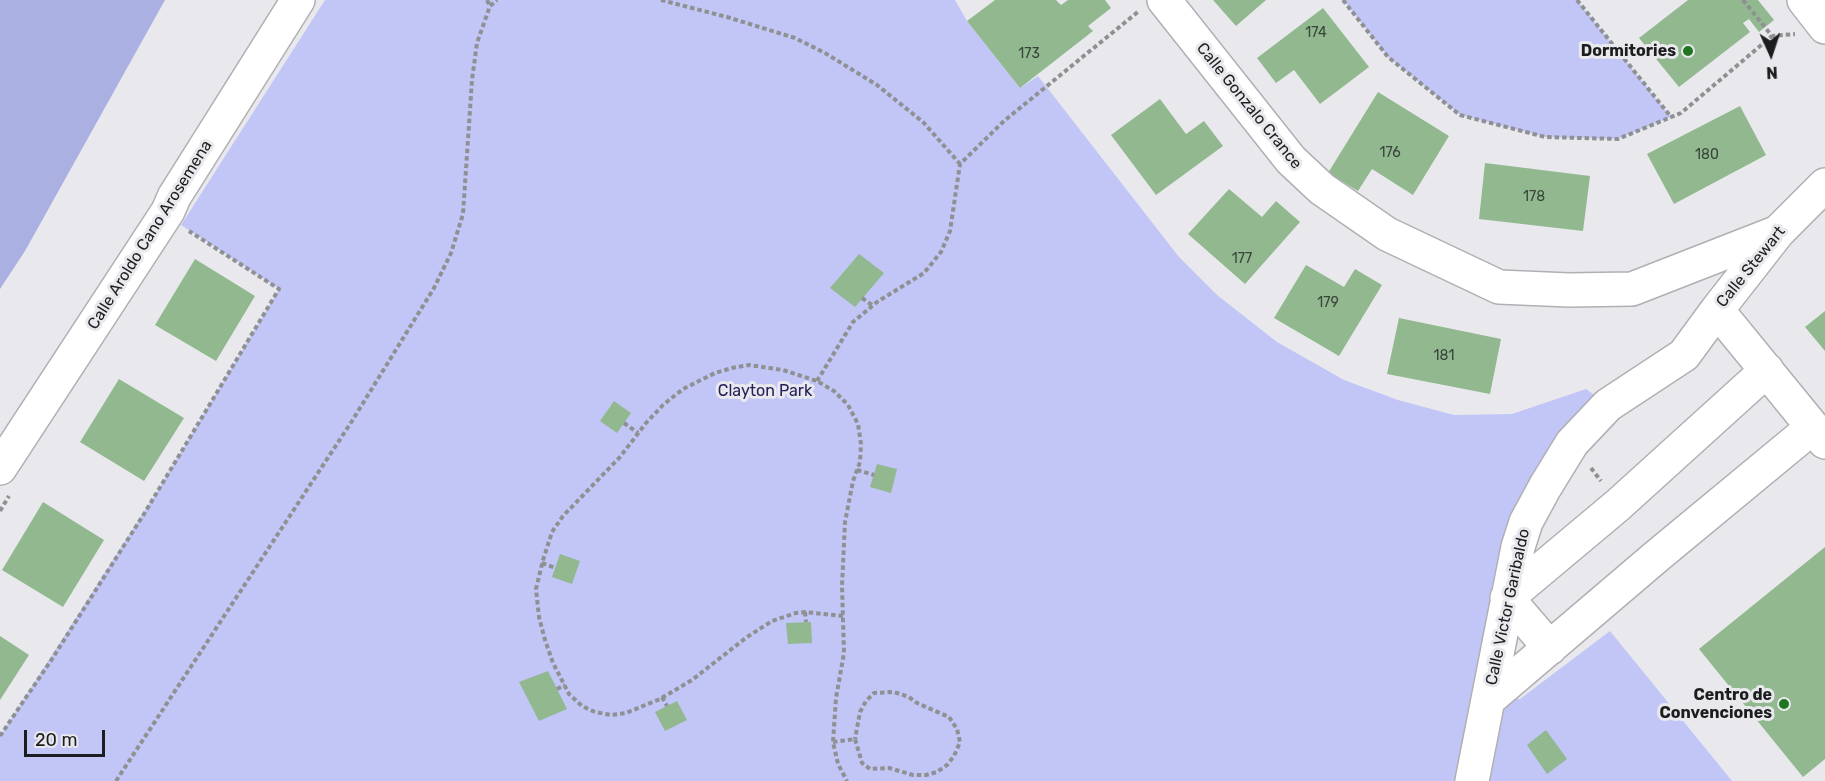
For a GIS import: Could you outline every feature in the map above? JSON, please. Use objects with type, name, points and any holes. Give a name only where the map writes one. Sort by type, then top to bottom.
[{"type":"street","name":"Calle Aroldo Cano Arosemena","points":[[6,480],[168,211],[174,197],[298,0]]},
{"type":"street","points":[[1804,0],[1810,31]]},
{"type":"street","name":"Calle Gonzalo Crance","points":[[1154,4],[1291,160],[1322,189],[1387,234],[1499,287],[1569,290],[1632,289],[1778,232]]},
{"type":"street","name":"Calle Stewart","points":[[1684,355],[1778,232],[1825,185]]},
{"type":"street","points":[[1488,700],[1657,556],[1819,434],[1717,310]]},
{"type":"street","name":"Calle Victor Garibaldo","points":[[1472,781],[1507,598],[1526,522],[1572,443],[1608,405],[1684,355]]},
{"type":"street","points":[[1550,648],[1507,598],[1618,505],[1767,370]]},
{"type":"path","points":[[487,0],[490,6]]},
{"type":"path","points":[[116,781],[352,421],[434,288],[451,253],[463,214],[472,80],[477,43],[490,6],[497,0]]},
{"type":"path","points":[[661,0],[727,16],[795,38],[825,53],[877,85],[923,122],[960,164]]},
{"type":"path","points":[[1343,0],[1388,57],[1460,114],[1545,136],[1618,139],[1681,113],[1772,36],[1810,31]]},
{"type":"path","points":[[1577,0],[1671,117]]},
{"type":"path","points":[[1743,0],[1772,36]]},
{"type":"path","points":[[817,381],[853,322],[872,306],[924,273],[934,263],[950,231],[960,164],[1004,121],[1154,4]]},
{"type":"path","points":[[0,736],[144,514],[279,289],[182,227]]},
{"type":"path","points":[[862,298],[872,306]]},
{"type":"path","points":[[843,616],[806,612],[772,621],[747,637],[692,680],[662,698],[626,713],[611,715],[595,712],[582,706],[569,694],[553,663],[538,617],[536,589],[552,532],[563,516],[620,457],[663,405],[683,389],[715,373],[749,365],[783,370],[817,381],[834,391],[848,405],[858,424],[861,444],[860,462],[845,522],[842,586],[843,616],[844,653],[836,698],[833,742],[838,764],[847,781]]},
{"type":"path","points":[[624,423],[638,433]]},
{"type":"path","points":[[1572,443],[1618,505]]},
{"type":"path","points":[[857,470],[874,475]]},
{"type":"path","points":[[0,511],[6,480]]},
{"type":"path","points":[[542,563],[556,567]]},
{"type":"path","points":[[806,612],[806,622]]},
{"type":"path","points":[[557,689],[565,685]]},
{"type":"path","points":[[894,692],[949,717],[957,729],[960,742],[954,756],[942,768],[926,775],[914,775],[890,768],[870,769],[862,763],[855,739],[860,712],[866,701],[874,693],[894,692]]},
{"type":"path","points":[[662,698],[667,706]]},
{"type":"path","points":[[833,742],[855,739]]},
{"type":"green space","name":"Clayton Park","points":[[325,0],[955,0],[967,21],[1020,88],[1038,76],[1179,257],[1217,295],[1277,342],[1344,380],[1398,400],[1454,415],[1512,414],[1586,389],[1608,405],[1545,487],[1488,700],[1520,699],[1610,631],[1732,781],[0,781],[0,736],[158,490],[279,289],[181,225]]},
{"type":"green space","points":[[1343,0],[1577,0],[1671,117],[1618,139],[1545,137],[1460,115],[1388,57]]},
{"type":"shaded area","points":[[0,0],[165,0],[25,251],[0,289]]},
{"type":"building","points":[[995,0],[1056,0],[1061,5],[1068,0],[1105,0],[1111,8],[1088,26],[1093,31],[1020,88],[967,21]]},
{"type":"building","points":[[1213,0],[1266,0],[1236,26]]},
{"type":"building","name":"Dormitories","points":[[1688,0],[1758,0],[1774,20],[1759,32],[1749,19],[1743,23],[1750,32],[1679,87],[1639,38]]},
{"type":"building","points":[[1323,8],[1369,67],[1320,104],[1294,70],[1276,83],[1257,58]]},
{"type":"building","points":[[1378,92],[1449,136],[1413,195],[1372,169],[1358,191],[1328,173]]},
{"type":"building","points":[[1160,99],[1186,134],[1204,121],[1223,146],[1156,195],[1111,135]]},
{"type":"building","points":[[1740,106],[1766,155],[1674,204],[1647,154]]},
{"type":"building","points":[[1485,163],[1590,176],[1583,231],[1479,219]]},
{"type":"building","points":[[1229,189],[1262,217],[1276,201],[1300,222],[1245,284],[1188,234]]},
{"type":"building","points":[[859,254],[884,273],[855,307],[830,288]]},
{"type":"building","points":[[195,259],[255,296],[216,361],[155,325]]},
{"type":"building","points":[[1306,265],[1344,287],[1355,269],[1382,285],[1339,356],[1274,318]]},
{"type":"building","points":[[1825,311],[1825,351],[1805,327]]},
{"type":"building","points":[[1399,318],[1501,339],[1490,394],[1387,374]]},
{"type":"building","points":[[119,379],[184,418],[144,481],[80,442]]},
{"type":"building","points":[[614,401],[631,413],[617,433],[600,421]]},
{"type":"building","points":[[877,464],[897,469],[891,493],[870,487]]},
{"type":"building","points":[[43,502],[104,540],[63,607],[2,570]]},
{"type":"building","name":"Centro de Convenciones","points":[[1825,547],[1825,759],[1803,777],[1699,649]]},
{"type":"building","points":[[560,554],[580,561],[572,584],[552,577]]},
{"type":"building","points":[[811,622],[812,643],[788,644],[786,623]]},
{"type":"building","points":[[0,636],[29,655],[0,700]]},
{"type":"building","points":[[548,671],[567,709],[539,721],[519,682]]},
{"type":"building","points":[[677,701],[687,720],[665,731],[655,712]]},
{"type":"building","points":[[1546,730],[1567,759],[1547,774],[1527,745]]},
{"type":"place","name":"Dormitories","points":[[1688,51]]},
{"type":"place","name":"Centro de Convenciones","points":[[1784,704]]}]
